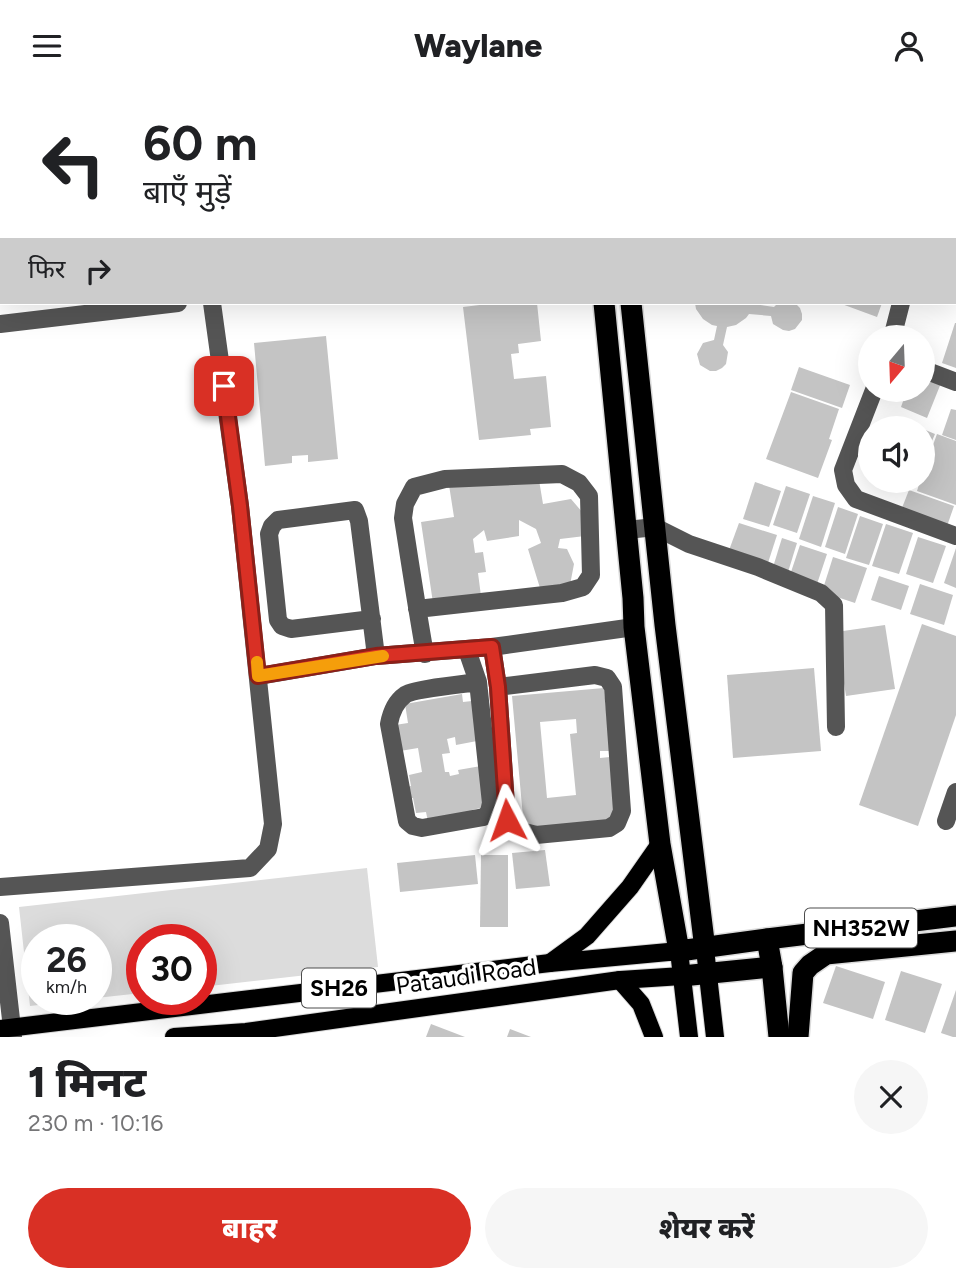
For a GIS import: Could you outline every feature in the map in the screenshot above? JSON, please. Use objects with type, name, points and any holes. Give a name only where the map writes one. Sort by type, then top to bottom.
[{"type":"highway","points":[[604,305],[634,627],[660,844],[679,951]]},
{"type":"highway","points":[[631,305],[665,625],[705,949]]},
{"type":"highway","name":"NH352W","points":[[679,951],[956,916]]},
{"type":"highway","points":[[767,939],[779,1037]]},
{"type":"highway","name":"NH352W","points":[[797,1037],[803,973],[826,954],[956,941]]},
{"type":"highway","points":[[682,976],[772,967]]},
{"type":"main road","points":[[550,963],[587,936],[630,887],[660,844]]},
{"type":"main road","points":[[705,949],[715,1037]]},
{"type":"main road","points":[[679,951],[689,1037]]},
{"type":"main road","name":"SH26","points":[[8,1031],[550,963],[679,951]]},
{"type":"main road","name":"Pataudi Road","points":[[174,1037],[245,1034],[620,980],[682,976]]},
{"type":"main road","points":[[620,980],[641,1004],[654,1037]]},
{"type":"street","points":[[18,305],[21,322]]},
{"type":"street","points":[[0,324],[154,305]]},
{"type":"street","points":[[0,887],[250,868],[268,849],[273,824],[258,676],[240,506],[212,305]]},
{"type":"street","points":[[895,325],[900,305]]},
{"type":"street","points":[[935,374],[956,381]]},
{"type":"street","points":[[869,403],[843,470],[846,485],[856,499],[956,536]]},
{"type":"street","points":[[417,609],[562,593],[583,587],[591,576],[589,496],[579,483],[562,474],[445,479],[414,487],[405,504],[403,518],[417,609],[425,653]]},
{"type":"street","points":[[372,619],[291,629],[282,625],[278,621],[269,534],[272,526],[278,520],[355,510],[359,521],[372,619],[376,656]]},
{"type":"street","points":[[626,530],[655,527],[690,544],[758,567],[821,593],[834,605],[836,727]]},
{"type":"street","points":[[258,676],[376,656],[467,650],[634,627]]},
{"type":"street","points":[[492,647],[498,687],[507,820],[517,830],[536,835],[609,828],[617,823],[622,811],[613,687],[607,678],[595,674],[498,687]]},
{"type":"street","points":[[467,650],[478,682],[491,803],[489,812],[484,817],[422,828],[413,826],[407,821],[389,725],[391,713],[397,702],[407,693],[478,682]]},
{"type":"street","points":[[946,821],[956,792]]},
{"type":"street","points":[[0,923],[8,1031]]},
{"type":"shaded area","points":[[367,868],[378,967],[217,985],[217,924],[126,924],[126,995],[112,996],[112,924],[21,925],[19,907]]},
{"type":"building","points":[[537,305],[541,341],[518,344],[519,353],[511,354],[514,379],[546,376],[551,427],[530,429],[531,435],[479,440],[463,307]]},
{"type":"building","points":[[695,305],[797,305],[802,320],[795,329],[789,331],[773,324],[771,316],[749,314],[736,325],[727,327],[723,345],[728,352],[726,364],[716,371],[710,371],[700,365],[697,354],[703,343],[714,340],[717,326],[703,319]]},
{"type":"building","points":[[844,305],[881,305],[877,317]]},
{"type":"building","points":[[956,323],[956,368],[942,363]]},
{"type":"building","points":[[326,336],[338,459],[308,462],[308,455],[292,456],[292,463],[265,466],[254,343]]},
{"type":"building","points":[[799,367],[850,385],[842,408],[791,390]]},
{"type":"building","points":[[935,381],[941,383],[935,398]]},
{"type":"building","points":[[791,392],[839,409],[829,439],[832,440],[818,478],[766,459]]},
{"type":"building","points":[[902,403],[933,403],[928,416],[901,407]]},
{"type":"building","points":[[951,409],[956,410],[956,440],[942,435]]},
{"type":"building","points":[[937,434],[956,441],[956,505],[923,493],[935,493]]},
{"type":"building","points":[[539,480],[543,504],[571,499],[583,513],[585,536],[560,539],[558,548],[567,549],[574,564],[570,585],[540,588],[528,549],[541,543],[536,529],[519,520],[519,536],[487,541],[484,530],[473,539],[475,553],[483,552],[486,572],[478,573],[481,596],[433,603],[421,522],[454,517],[449,485]]},
{"type":"building","points":[[755,482],[781,491],[769,527],[743,519]]},
{"type":"building","points":[[786,486],[810,494],[797,533],[773,525]]},
{"type":"building","points":[[908,493],[917,493],[954,506],[946,529],[900,513]]},
{"type":"building","points":[[813,496],[835,503],[821,547],[799,539]]},
{"type":"building","points":[[838,507],[858,514],[845,554],[825,547]]},
{"type":"building","points":[[860,516],[883,524],[869,565],[846,558]]},
{"type":"building","points":[[739,523],[777,535],[767,566],[728,553]]},
{"type":"building","points":[[886,524],[913,533],[899,574],[872,566]]},
{"type":"building","points":[[918,537],[946,546],[933,583],[906,574]]},
{"type":"building","points":[[782,538],[797,543],[788,572],[773,567]]},
{"type":"building","points":[[800,545],[827,554],[817,584],[790,575]]},
{"type":"building","points":[[956,548],[956,588],[944,583]]},
{"type":"building","points":[[833,557],[867,568],[855,603],[822,592]]},
{"type":"building","points":[[879,576],[909,586],[901,610],[871,600]]},
{"type":"building","points":[[920,584],[953,595],[944,625],[910,614]]},
{"type":"building","points":[[922,624],[956,636],[956,715],[918,826],[859,805]]},
{"type":"building","points":[[885,625],[895,689],[846,696],[836,632]]},
{"type":"building","points":[[814,668],[821,751],[733,758],[727,675]]},
{"type":"building","points":[[604,688],[610,751],[600,751],[600,758],[610,757],[616,820],[524,828],[512,696]],"holes":[[[576,719],[577,733],[570,734],[576,795],[547,798],[540,722]]]},
{"type":"building","points":[[462,694],[463,702],[472,701],[477,741],[456,745],[455,737],[447,739],[450,753],[442,754],[445,772],[449,772],[450,776],[459,774],[458,770],[481,766],[485,807],[472,810],[473,814],[428,822],[426,812],[416,813],[413,798],[408,799],[406,787],[411,786],[409,775],[422,772],[418,748],[400,751],[395,725],[408,723],[405,704]]},
{"type":"building","points":[[545,850],[550,886],[516,889],[512,853]]},
{"type":"building","points":[[475,855],[478,884],[400,892],[397,863]]},
{"type":"building","points":[[481,855],[508,855],[508,927],[480,927]]},
{"type":"building","points":[[836,966],[885,982],[873,1019],[823,1003]]},
{"type":"building","points":[[901,971],[942,984],[925,1033],[885,1020]]},
{"type":"building","points":[[956,990],[956,1037],[953,1037],[941,1033]]},
{"type":"building","points":[[431,1024],[465,1037],[426,1037]]},
{"type":"building","points":[[510,1029],[531,1037],[507,1037]]},
{"type":"slow traffic","points":[[257,662],[258,676],[383,656]]},
{"type":"route","points":[[224,386],[258,676],[376,656],[492,647],[498,687],[507,820]]}]
